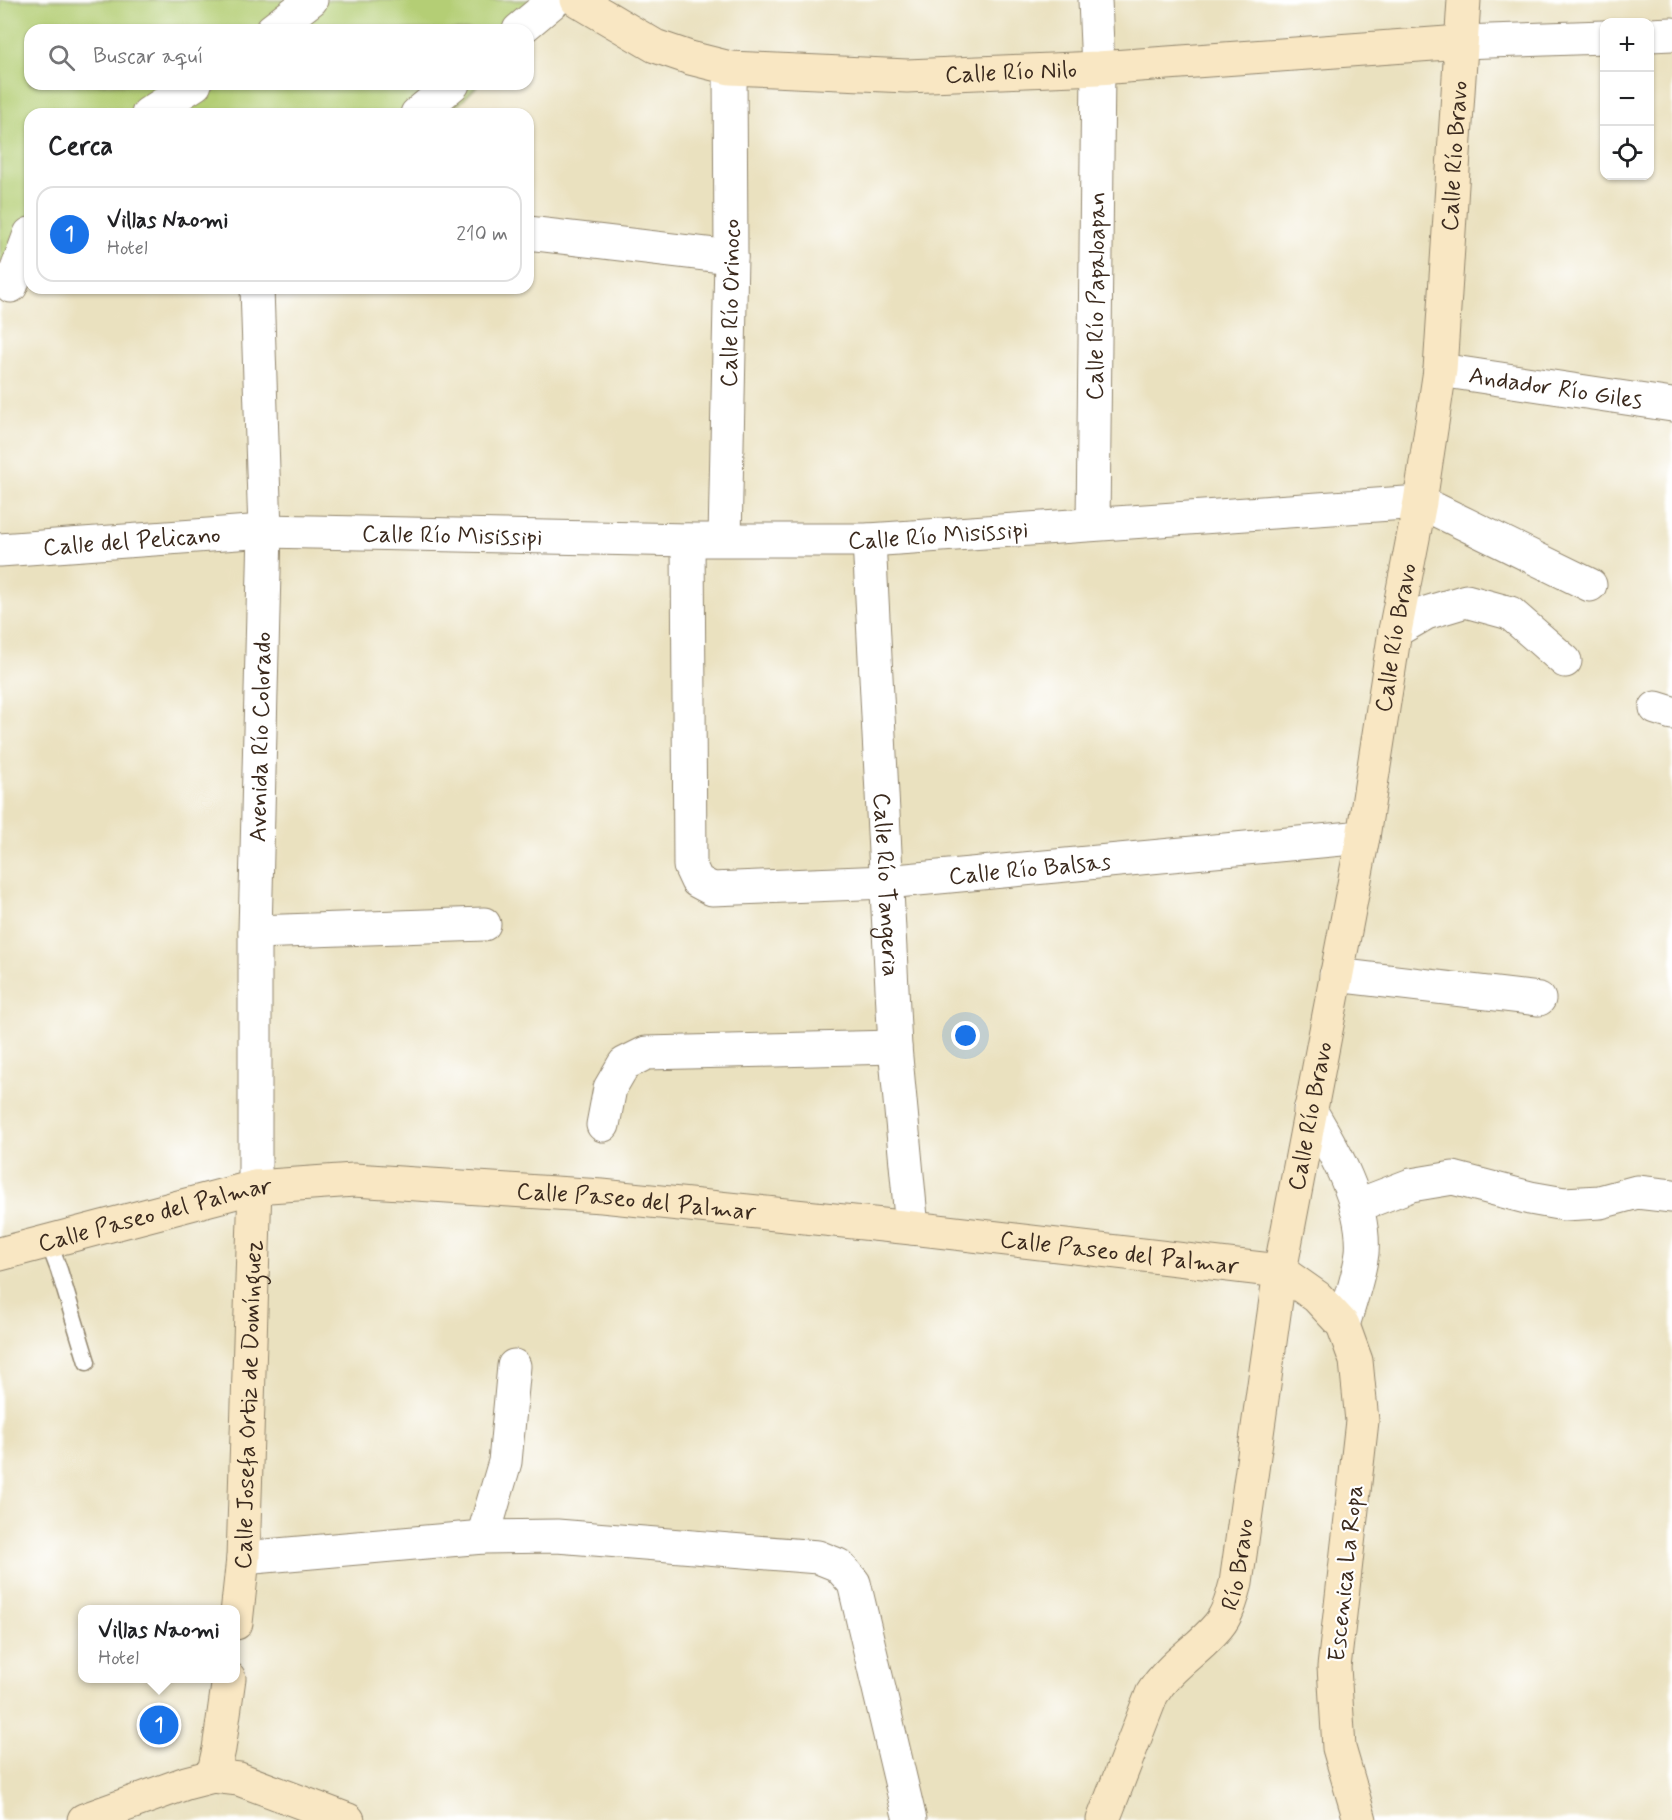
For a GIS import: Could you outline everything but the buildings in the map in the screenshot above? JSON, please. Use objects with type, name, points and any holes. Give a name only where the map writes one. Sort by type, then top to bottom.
[{"type":"street","points":[[280,24],[311,0]]},
{"type":"street","points":[[526,24],[555,0]]},
{"type":"street","name":"Calle Río Nilo","points":[[577,0],[655,46],[730,68],[907,76],[1098,68],[1461,42]]},
{"type":"street","name":"Calle Río Papaloapan","points":[[1094,524],[1098,68],[1095,0]]},
{"type":"street","name":"Calle Río Bravo","points":[[1280,1270],[1363,837],[1395,631],[1420,502],[1440,370],[1464,0]]},
{"type":"street","points":[[1654,35],[1672,34]]},
{"type":"street","points":[[1461,42],[1600,37]]},
{"type":"street","name":"Calle Río Orinoco","points":[[725,539],[731,257],[730,68]]},
{"type":"street","points":[[157,108],[186,90]]},
{"type":"street","points":[[424,108],[446,90]]},
{"type":"street","points":[[534,234],[731,257]]},
{"type":"street","points":[[14,286],[24,254]]},
{"type":"street","name":"Avenida Río Colorado","points":[[255,1187],[255,932],[265,531],[257,294]]},
{"type":"street","name":"Andador Río Giles","points":[[1440,370],[1672,405]]},
{"type":"street","name":"Calle Río Misissipi","points":[[265,531],[688,540],[868,540],[1420,502],[1590,585]]},
{"type":"street","name":"Calle del Pelicano","points":[[0,550],[265,531]]},
{"type":"street","name":"Calle Río Balsas","points":[[688,540],[690,866],[697,881],[712,889],[886,882],[1363,837]]},
{"type":"street","name":"Calle Río Tangeria","points":[[868,540],[895,1047],[912,1228]]},
{"type":"street","points":[[1395,631],[1426,613],[1466,601],[1510,613],[1564,661]]},
{"type":"street","points":[[255,932],[484,924]]},
{"type":"street","points":[[1336,975],[1539,999]]},
{"type":"street","points":[[603,1125],[610,1088],[624,1064],[646,1053],[895,1047]]},
{"type":"street","points":[[1280,1270],[1317,1297],[1343,1325],[1355,1287],[1362,1252],[1356,1206],[1333,1148],[1310,1110]]},
{"type":"street","points":[[1356,1206],[1411,1185],[1452,1178],[1530,1198],[1564,1204],[1600,1202],[1637,1192],[1672,1196]]},
{"type":"street","name":"Calle Paseo del Palmar","points":[[0,1254],[255,1187],[354,1180],[602,1196],[912,1228],[1280,1270]]},
{"type":"street","name":"Calle Josefa Ortiz de Domínguez","points":[[238,1605],[243,1558],[255,1187]]},
{"type":"street","name":"Río Bravo","points":[[1101,1819],[1152,1694],[1163,1677],[1218,1626],[1229,1607],[1236,1583],[1280,1270]]},
{"type":"street","name":"Escenica La Ropa","points":[[1343,1325],[1356,1360],[1362,1421],[1334,1667],[1339,1748],[1360,1820]]},
{"type":"street","points":[[483,1537],[505,1462],[514,1366]]},
{"type":"street","points":[[243,1558],[483,1537],[557,1536],[818,1557],[838,1564],[854,1584],[910,1820]]},
{"type":"street","points":[[213,1776],[228,1683]]},
{"type":"street","points":[[84,1820],[186,1783],[213,1776],[239,1779],[348,1820]]},
{"type":"lane","points":[[48,1241],[87,1362]]},
{"type":"green space","points":[[0,0],[550,0],[532,24],[24,24],[24,90],[473,90],[455,108],[24,108],[24,259],[0,261]]},
{"type":"place","name":"Villas Naomi","points":[[159,1725]]}]
